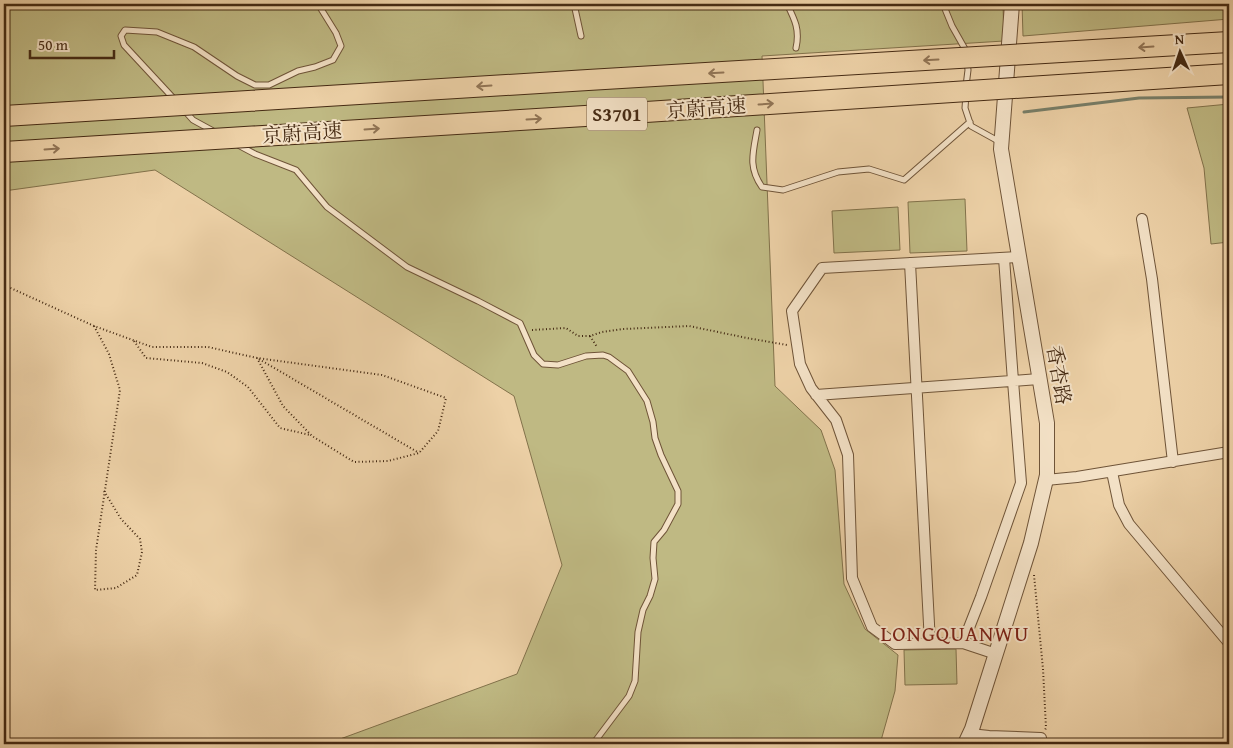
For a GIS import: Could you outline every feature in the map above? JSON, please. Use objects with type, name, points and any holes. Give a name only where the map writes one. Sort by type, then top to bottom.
[{"type":"highway","name":"京蔚高速","points":[[4,116],[1229,42]]},
{"type":"highway","name":"京蔚高速","points":[[4,152],[1229,74]]},
{"type":"street","name":"香杏路","points":[[973,739],[996,654],[1031,543],[1048,475],[1047,423],[1000,149],[1012,4]]},
{"type":"street","points":[[1142,219],[1153,289],[1173,462]]},
{"type":"street","points":[[996,654],[963,642],[895,644],[872,627],[852,578],[848,455],[836,420],[816,395],[800,364],[792,311],[822,268],[1018,257]]},
{"type":"street","points":[[963,642],[1021,483],[1004,258]]},
{"type":"street","points":[[910,263],[930,643]]},
{"type":"street","points":[[816,395],[1039,379]]},
{"type":"street","points":[[1046,480],[1077,478],[1229,452]]},
{"type":"street","points":[[1112,472],[1119,505],[1129,524],[1229,643]]},
{"type":"street","points":[[973,739],[1041,738]]},
{"type":"lane","points":[[318,4],[336,33],[341,46],[333,60],[298,71],[269,85],[255,85],[237,76],[194,48],[157,32],[126,30],[121,36],[124,45],[193,120],[255,154],[296,170],[327,207],[407,267],[520,323],[534,355],[543,364],[558,365],[586,356],[603,355],[609,357],[628,371],[647,402],[653,422],[655,438],[678,491],[678,504],[664,530],[654,542],[655,579],[643,610],[638,632],[635,680],[629,696],[593,744]]},
{"type":"lane","points":[[574,4],[581,36]]},
{"type":"lane","points":[[787,4],[795,20],[799,37],[796,48]]},
{"type":"lane","points":[[943,4],[952,26],[965,49],[968,70],[965,108],[971,126],[1001,143]]},
{"type":"lane","points":[[756,130],[752,159],[756,178],[762,187],[783,190],[838,172],[861,169],[869,169],[904,180],[970,122]]},
{"type":"path","points":[[4,285],[94,326],[152,347],[208,347],[257,358],[382,375],[446,398],[438,431],[419,453],[388,461],[354,462],[312,436],[283,406],[257,358]]},
{"type":"path","points":[[94,326],[110,354],[120,390],[104,491],[96,550],[95,590],[116,588],[138,575],[142,552],[140,539],[121,519],[104,491]]},
{"type":"path","points":[[523,330],[566,328],[578,336],[590,336],[623,329],[689,326],[797,346]]},
{"type":"path","points":[[590,336],[603,355]]},
{"type":"path","points":[[134,341],[146,358],[202,363],[227,372],[248,387],[280,428],[312,436]]},
{"type":"path","points":[[257,358],[419,453]]},
{"type":"path","points":[[1034,572],[1043,669],[1046,728],[1041,738]]},
{"type":"shaded area","points":[[4,4],[1003,4],[1004,41],[762,56],[775,386],[821,430],[835,470],[844,584],[865,629],[898,655],[895,691],[880,744],[328,744],[517,674],[562,565],[514,396],[155,170],[4,191]]},
{"type":"shaded area","points":[[1022,4],[1229,4],[1229,19],[1023,36]]},
{"type":"shaded area","points":[[1229,104],[1229,242],[1211,244],[1204,168],[1187,108]]},
{"type":"shaded area","points":[[965,199],[967,251],[910,253],[908,202]]},
{"type":"shaded area","points":[[898,207],[900,250],[834,253],[832,211]]},
{"type":"shaded area","points":[[956,649],[957,684],[905,685],[904,650]]},
{"type":"waterway","points":[[1024,112],[1139,98],[1229,97]]},
{"type":"district","name":"LONGQUANWU","points":[[955,633]]}]
